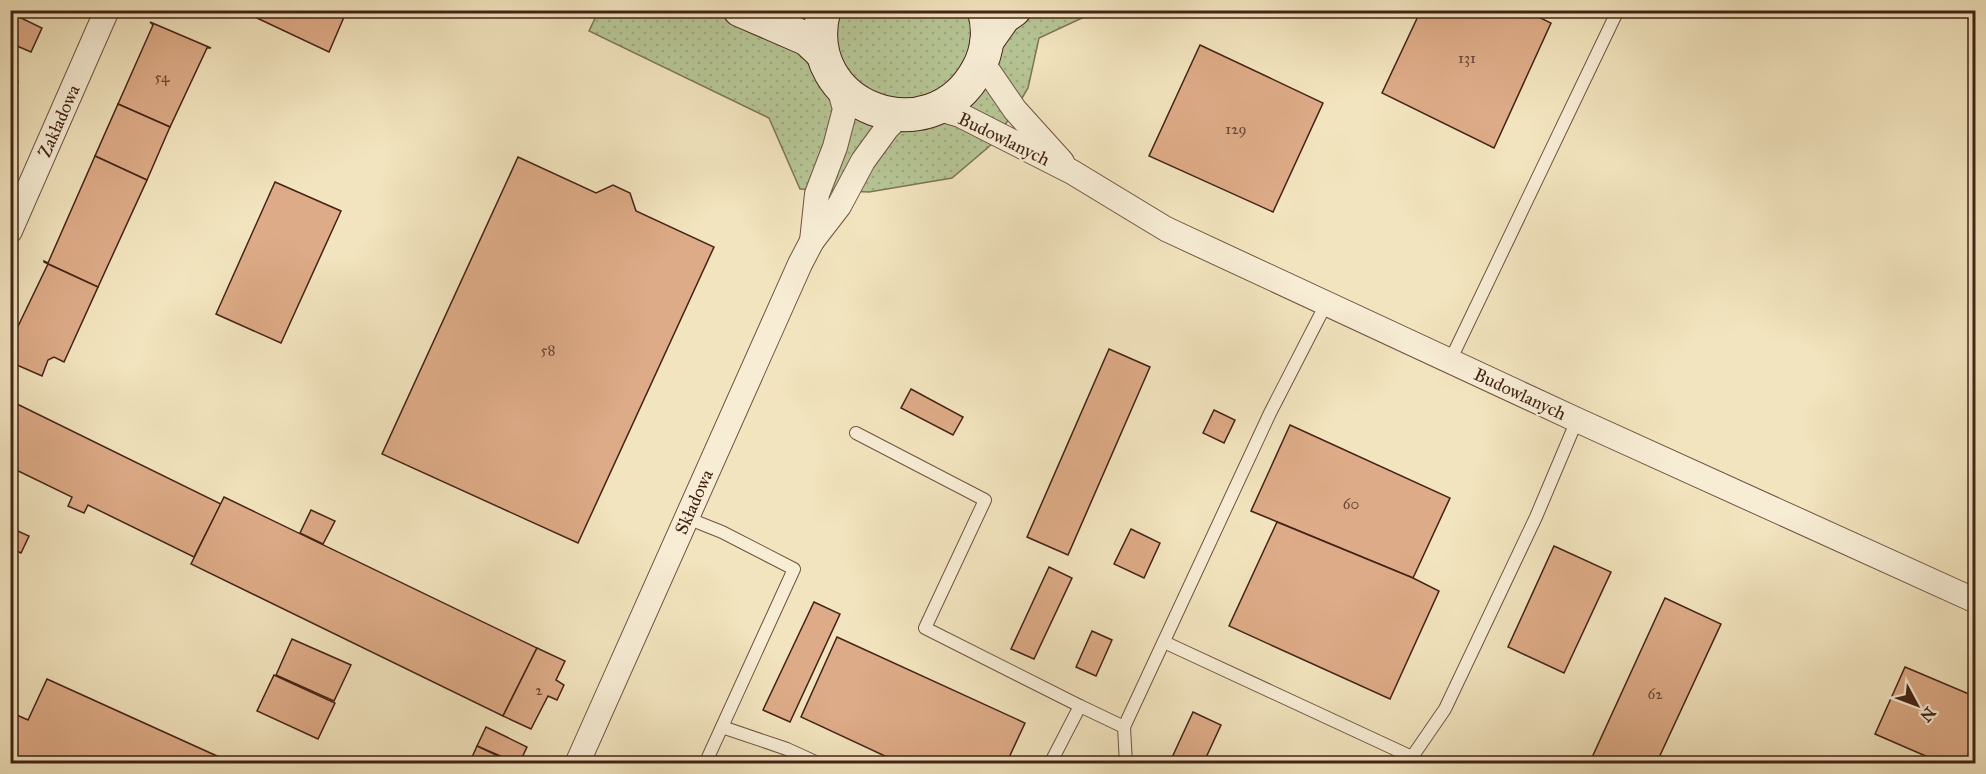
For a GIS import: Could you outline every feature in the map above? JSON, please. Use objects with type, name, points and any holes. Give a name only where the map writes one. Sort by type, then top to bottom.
[{"type":"main road","points":[[740,10],[807,39],[822,53]]},
{"type":"main road","points":[[824,10],[820,23],[822,53],[838,84],[853,99],[872,109],[900,116],[927,112],[952,100],[972,81],[984,38],[1014,10]]},
{"type":"street","name":"Zakładowa","points":[[10,231],[107,10]]},
{"type":"street","name":"Budowlanych","points":[[984,38],[1015,110],[1072,172]]},
{"type":"street","name":"Składowa","points":[[812,241],[817,194],[835,147],[846,109],[838,84]]},
{"type":"street","name":"Budowlanych","points":[[936,108],[960,115],[1072,172],[1166,229],[1976,602]]},
{"type":"street","name":"Składowa","points":[[577,764],[812,241],[839,206],[863,161],[887,128],[900,116]]},
{"type":"lane","points":[[1450,361],[1618,10]]},
{"type":"lane","points":[[1126,764],[1124,727],[1270,413],[1326,303]]},
{"type":"lane","points":[[1164,642],[1410,760],[1445,709],[1536,517],[1577,420]]},
{"type":"lane","points":[[856,433],[985,500],[925,628],[1124,727]]},
{"type":"lane","points":[[687,518],[722,532],[794,569],[705,764]]},
{"type":"lane","points":[[1050,764],[1080,706]]},
{"type":"lane","points":[[722,727],[787,749],[820,764]]},
{"type":"green space","points":[[599,10],[1097,11],[1039,38],[1028,88],[1015,110],[992,144],[952,178],[869,192],[800,189],[769,118],[589,31]]},
{"type":"building","points":[[240,10],[347,10],[329,52]]},
{"type":"building","points":[[1421,10],[1524,10],[1551,23],[1494,148],[1382,93]]},
{"type":"building","points":[[17,16],[42,28],[31,52],[10,43],[10,29]]},
{"type":"building","points":[[150,22],[211,48],[207,48],[170,127],[118,104],[153,25]]},
{"type":"building","points":[[1200,45],[1323,103],[1273,212],[1149,156]]},
{"type":"building","points":[[10,79],[18,82],[10,98]]},
{"type":"building","points":[[118,104],[170,127],[147,180],[95,156]]},
{"type":"building","points":[[95,156],[147,180],[98,287],[44,262],[48,263]]},
{"type":"building","points":[[518,157],[596,193],[613,185],[630,193],[636,211],[714,247],[578,543],[382,454]]},
{"type":"building","points":[[275,182],[341,211],[281,343],[216,314]]},
{"type":"building","points":[[48,264],[98,287],[64,362],[54,357],[48,360],[42,376],[10,362],[10,343]]},
{"type":"building","points":[[1109,349],[1150,367],[1068,555],[1027,537]]},
{"type":"building","points":[[911,389],[963,417],[953,435],[901,408]]},
{"type":"building","points":[[13,402],[221,504],[194,557],[88,505],[84,513],[68,506],[72,497],[10,467],[10,406]]},
{"type":"building","points":[[1214,410],[1235,420],[1224,443],[1203,433]]},
{"type":"building","points":[[1290,425],[1450,498],[1413,578],[1251,511]]},
{"type":"building","points":[[224,497],[537,648],[503,716],[191,564]]},
{"type":"building","points":[[311,510],[335,521],[323,544],[300,533]]},
{"type":"building","points":[[1277,522],[1439,591],[1390,699],[1229,626]]},
{"type":"building","points":[[11,528],[29,536],[21,553],[10,548]]},
{"type":"building","points":[[1131,529],[1160,543],[1144,578],[1114,564]]},
{"type":"building","points":[[1554,546],[1611,572],[1564,673],[1508,647]]},
{"type":"building","points":[[1049,567],[1072,578],[1034,659],[1011,649]]},
{"type":"building","points":[[1665,598],[1721,624],[1656,764],[1589,764]]},
{"type":"building","points":[[814,602],[840,614],[790,722],[763,710]]},
{"type":"building","points":[[1092,631],[1112,640],[1096,676],[1076,667]]},
{"type":"building","points":[[837,637],[1025,723],[1006,764],[902,764],[801,717]]},
{"type":"building","points":[[292,639],[351,665],[334,701],[276,675]]},
{"type":"building","points":[[537,648],[565,661],[556,680],[564,685],[557,700],[548,696],[531,729],[503,716]]},
{"type":"building","points":[[1905,667],[1976,697],[1976,737],[1964,764],[1944,764],[1875,734]]},
{"type":"building","points":[[274,675],[335,703],[318,739],[257,711]]},
{"type":"building","points":[[47,679],[232,764],[10,764],[10,712],[28,720]]},
{"type":"building","points":[[1193,712],[1221,725],[1203,764],[1169,764]]},
{"type":"building","points":[[486,727],[527,747],[519,764],[477,746]]},
{"type":"building","points":[[477,746],[515,764],[469,764]]}]
